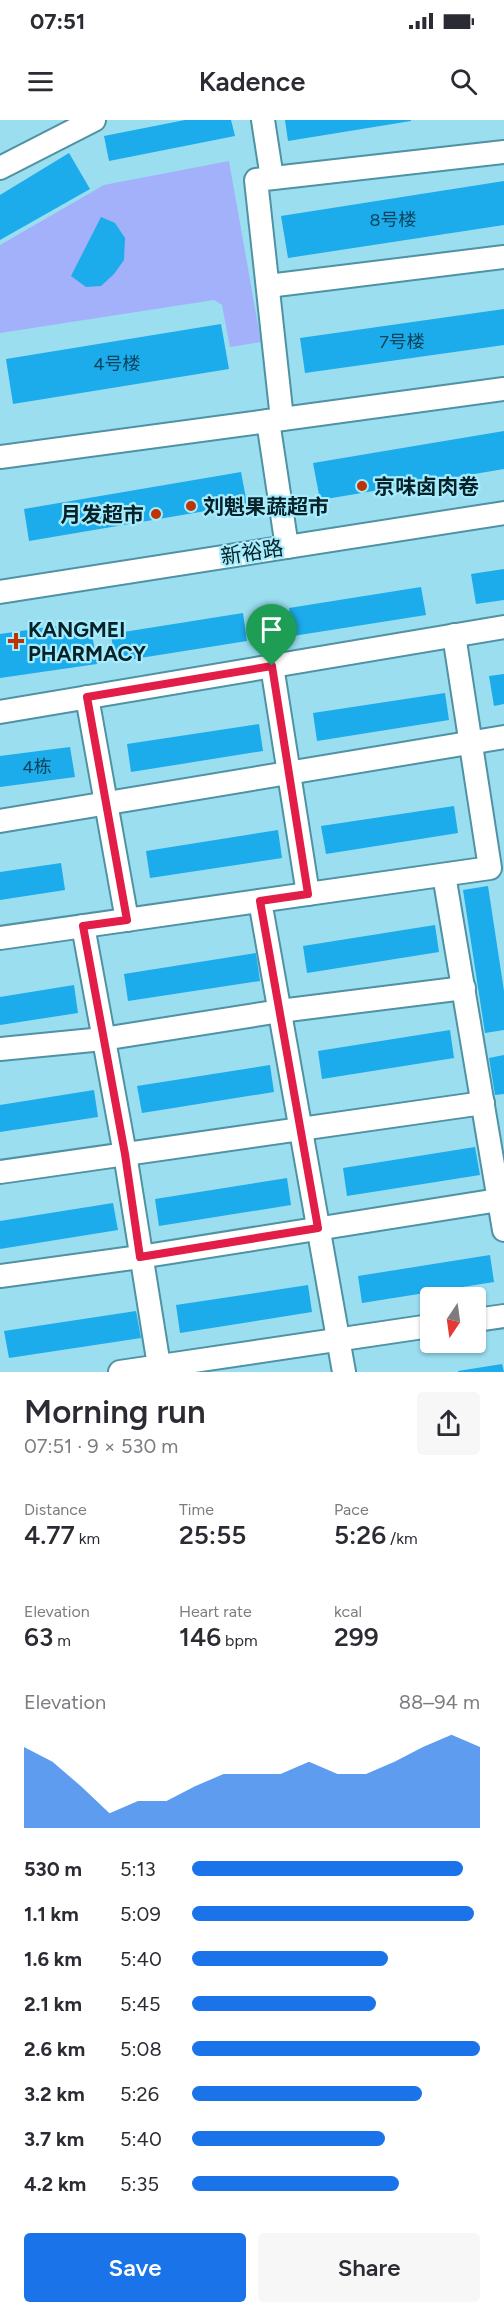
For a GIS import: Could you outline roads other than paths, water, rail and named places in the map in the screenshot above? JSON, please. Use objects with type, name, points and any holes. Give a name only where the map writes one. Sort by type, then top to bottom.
[{"type":"street","points":[[0,168],[94,120]]},
{"type":"street","points":[[263,120],[272,178]]},
{"type":"street","points":[[287,547],[275,420],[268,286],[256,180],[504,152]]},
{"type":"street","points":[[268,286],[504,257]]},
{"type":"street","points":[[0,457],[504,389]]},
{"type":"street","name":"新裕路","points":[[0,592],[504,513]]},
{"type":"street","points":[[0,711],[504,627]]},
{"type":"street","points":[[0,938],[490,868],[454,635]]},
{"type":"street","points":[[272,666],[308,894]]},
{"type":"street","points":[[87,697],[127,920]]},
{"type":"street","points":[[0,821],[108,805],[504,737]]},
{"type":"street","points":[[444,875],[501,1200],[504,1230]]},
{"type":"street","points":[[260,901],[344,1372]]},
{"type":"street","points":[[83,926],[125,1154],[159,1369]]},
{"type":"street","points":[[0,1049],[104,1039],[280,1011],[464,988]]},
{"type":"street","points":[[0,1172],[483,1103]]},
{"type":"street","points":[[0,1276],[140,1257],[501,1200]]},
{"type":"street","points":[[486,1319],[504,1316]]},
{"type":"street","points":[[120,1372],[159,1369],[420,1328]]},
{"type":"place","name":"京味卤肉卷","points":[[362,486]]},
{"type":"place","name":"刘魁果蔬超市","points":[[191,506]]},
{"type":"place","name":"月发超市","points":[[156,514]]},
{"type":"place","name":"KANGMEI PHARMACY","points":[[16,641]]}]
